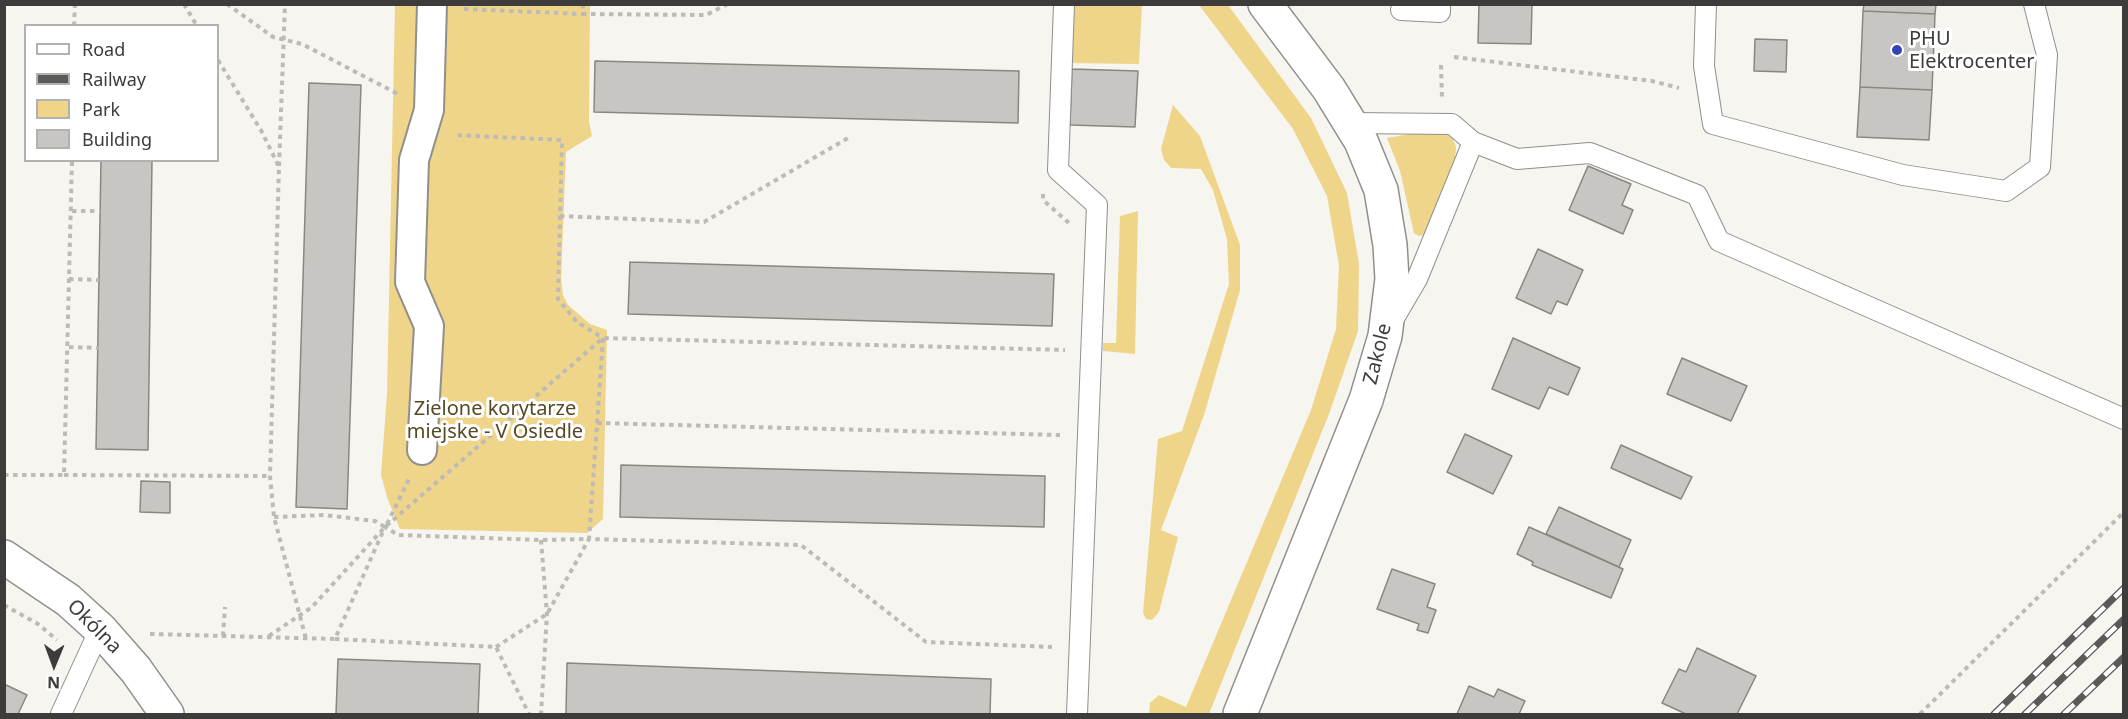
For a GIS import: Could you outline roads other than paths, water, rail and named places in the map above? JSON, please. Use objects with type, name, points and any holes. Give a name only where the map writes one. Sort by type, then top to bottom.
[{"type":"street","name":"Zakole","points":[[1240,714],[1366,400],[1385,336],[1392,279],[1390,245],[1381,190],[1352,123],[1265,4]]},
{"type":"street","points":[[422,450],[429,326],[410,282],[414,159],[425,121],[432,6]]},
{"type":"street","name":"Okólna","points":[[4,557],[68,600],[100,629],[136,670],[167,714]]},
{"type":"lane","points":[[1064,4],[1058,170],[1097,206],[1077,714]]},
{"type":"lane","points":[[1401,10],[1440,12],[1440,4]]},
{"type":"lane","points":[[1706,4],[1704,66],[1713,124],[1903,175],[2006,191],[2040,166],[2047,55],[2034,4]]},
{"type":"lane","points":[[1352,123],[1452,124],[1473,142],[1517,159],[1590,153],[1697,195],[1719,241],[2124,419]]},
{"type":"lane","points":[[1385,336],[1417,279],[1473,142]]},
{"type":"lane","points":[[61,714],[100,629]]},
{"type":"railway","points":[[1994,714],[2124,588]]},
{"type":"railway","points":[[2025,714],[2124,619]]},
{"type":"railway","points":[[2064,714],[2124,657]]},
{"type":"place","name":"PHU Elektrocenter","points":[[1897,50]]},
{"type":"park label","name":"Zielone korytarze miejske - V Osiedle","points":[[495,420]]}]
